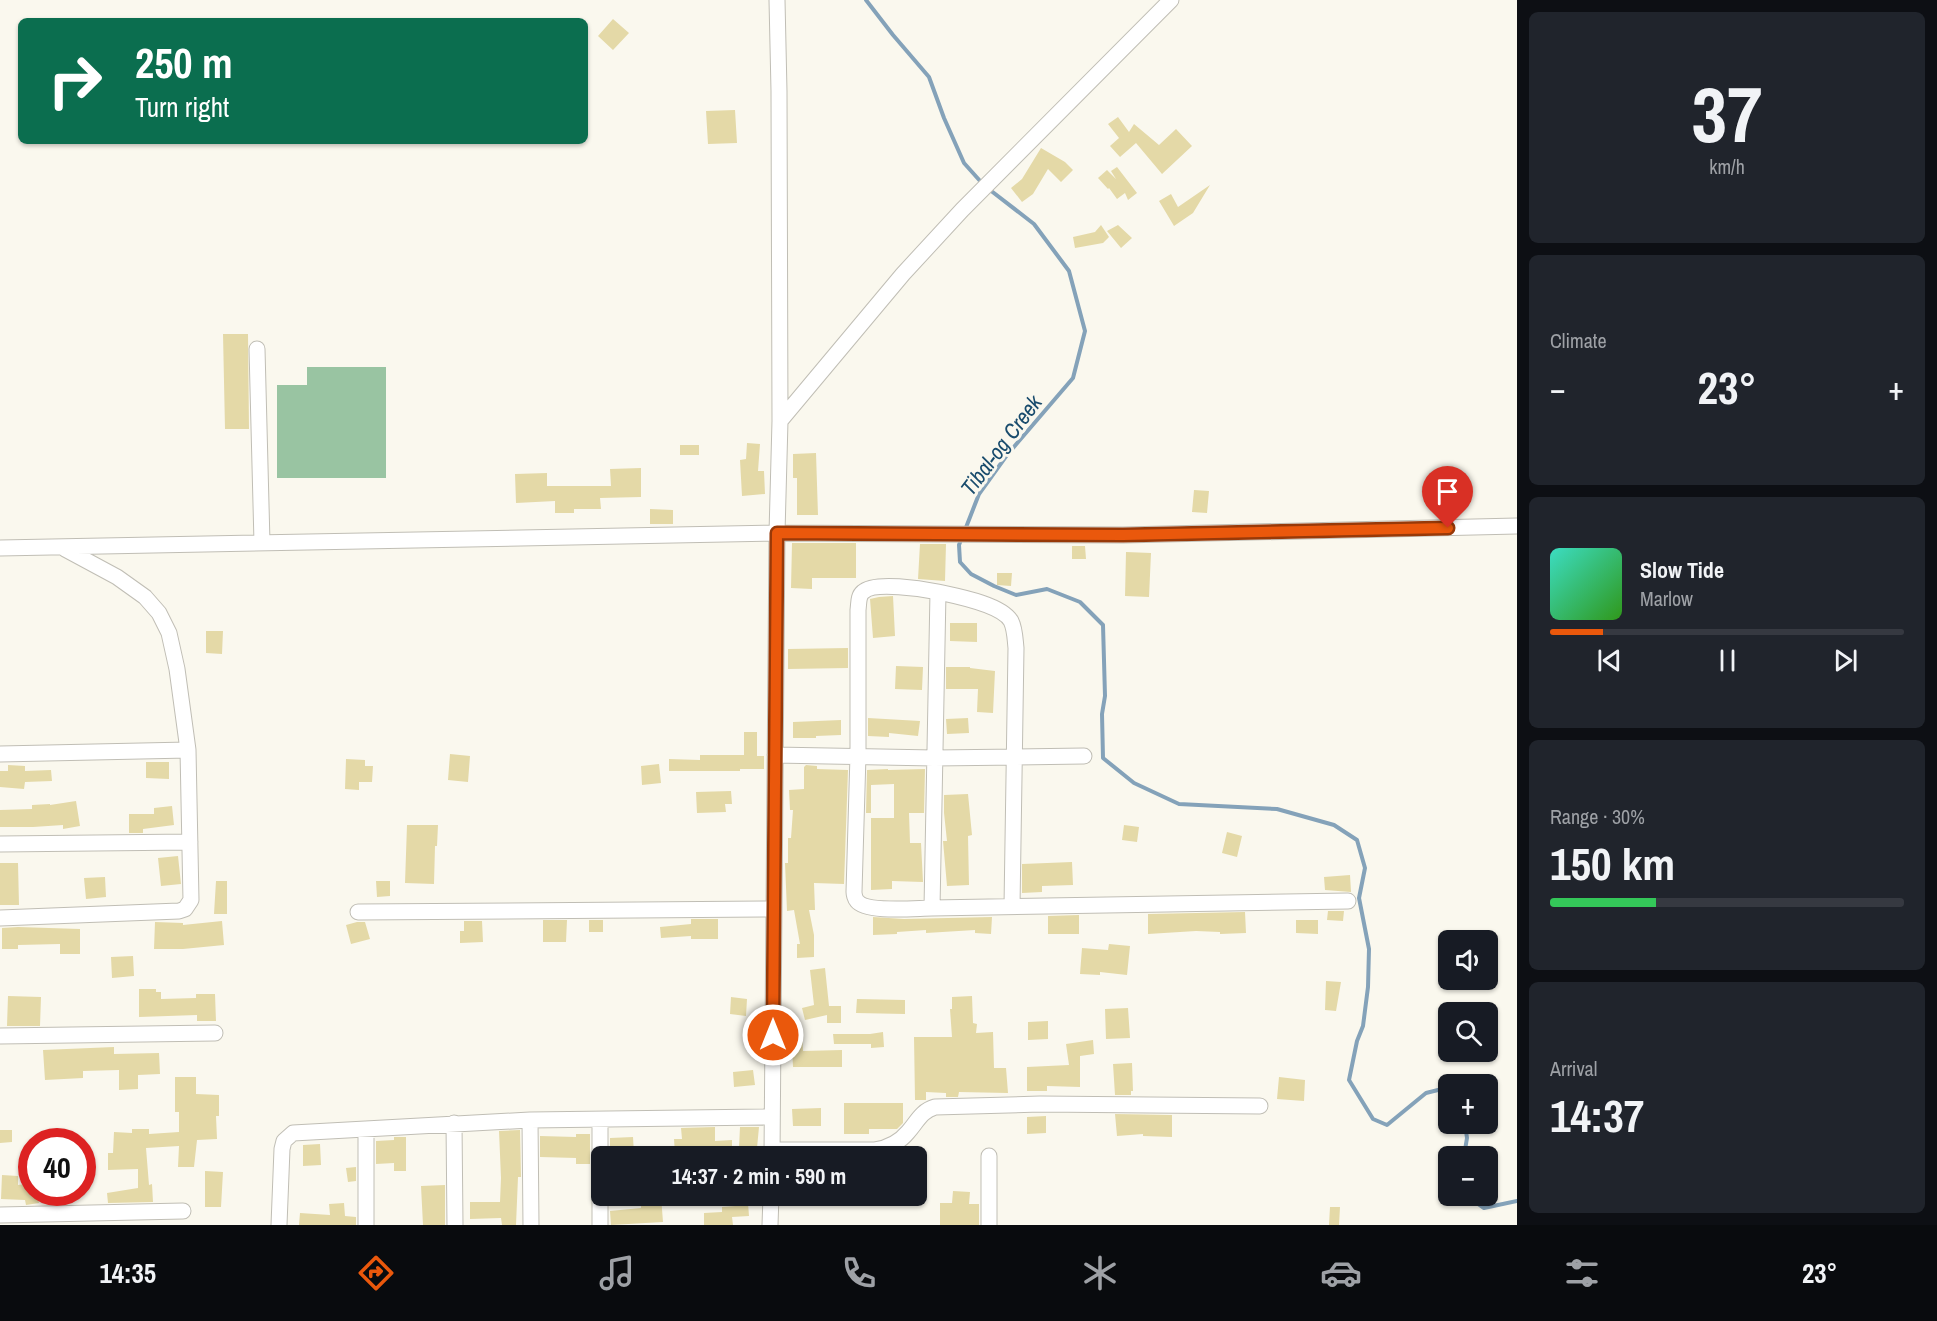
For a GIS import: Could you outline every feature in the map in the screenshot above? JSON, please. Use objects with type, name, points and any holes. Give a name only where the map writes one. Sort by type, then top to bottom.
[{"type":"street","points":[[772,1146],[780,421],[777,0]]},
{"type":"street","points":[[780,421],[903,274],[963,210],[1171,0]]},
{"type":"street","points":[[257,349],[262,543]]},
{"type":"street","points":[[0,548],[777,533],[1123,535],[1517,526]]},
{"type":"street","points":[[0,918],[179,911],[189,906],[192,894],[188,750],[177,669],[169,633],[159,613],[145,597],[117,576],[62,547]]},
{"type":"street","points":[[1012,906],[1016,648],[1015,632],[1011,621],[1005,614],[974,600],[938,592],[873,587],[864,590],[860,597],[854,892],[856,900],[866,907],[932,908],[1348,901]]},
{"type":"street","points":[[932,908],[938,592]]},
{"type":"street","points":[[0,754],[188,750]]},
{"type":"street","points":[[775,755],[934,758],[1084,756]]},
{"type":"street","points":[[0,844],[190,842]]},
{"type":"street","points":[[358,912],[774,909]]},
{"type":"street","points":[[0,1036],[214,1033]]},
{"type":"street","points":[[891,1146],[907,1133],[921,1115],[935,1107],[1040,1104],[1260,1106]]},
{"type":"street","points":[[279,1225],[280,1159],[284,1141],[293,1133],[530,1120],[772,1117]]},
{"type":"street","points":[[530,1120],[531,1225]]},
{"type":"street","points":[[600,1120],[600,1225]]},
{"type":"street","points":[[454,1123],[455,1225]]},
{"type":"street","points":[[366,1129],[366,1225]]},
{"type":"street","points":[[989,1156],[989,1225]]},
{"type":"street","points":[[770,1225],[771,1206]]},
{"type":"street","points":[[0,1215],[183,1211]]},
{"type":"green space","points":[[307,367],[386,367],[386,478],[277,478],[277,385],[307,385]]},
{"type":"building","points":[[613,19],[629,33],[613,50],[598,36]]},
{"type":"building","points":[[735,110],[737,143],[708,144],[706,111]]},
{"type":"building","points":[[1118,117],[1129,132],[1134,124],[1159,145],[1176,129],[1192,146],[1162,174],[1136,143],[1120,157],[1110,146],[1119,138],[1108,124]]},
{"type":"building","points":[[1041,148],[1065,162],[1073,170],[1061,182],[1048,169],[1033,194],[1022,202],[1011,188],[1022,179]]},
{"type":"building","points":[[1117,167],[1137,193],[1128,200],[1125,193],[1117,199],[1098,178],[1107,170],[1116,179],[1111,171]]},
{"type":"building","points":[[1210,185],[1193,213],[1174,226],[1159,201],[1171,194],[1178,207]]},
{"type":"building","points":[[1101,225],[1109,237],[1103,243],[1075,248],[1073,237],[1095,232]]},
{"type":"building","points":[[1118,225],[1132,238],[1121,248],[1107,231]]},
{"type":"building","points":[[223,334],[248,334],[249,429],[225,429]]},
{"type":"building","points":[[747,443],[760,444],[758,471],[764,471],[765,494],[742,496],[740,460],[746,459]]},
{"type":"building","points":[[680,445],[699,445],[699,455],[680,455]]},
{"type":"building","points":[[816,453],[818,515],[797,515],[797,478],[793,478],[793,454]]},
{"type":"building","points":[[641,468],[641,497],[600,498],[601,509],[574,509],[574,513],[555,513],[555,501],[516,503],[515,474],[547,473],[547,486],[611,486],[610,469]]},
{"type":"building","points":[[1194,490],[1209,491],[1207,513],[1192,512]]},
{"type":"building","points":[[650,509],[673,510],[673,524],[650,524]]},
{"type":"building","points":[[792,543],[856,543],[856,578],[812,578],[812,589],[791,588]]},
{"type":"building","points":[[920,544],[946,544],[945,581],[918,579]]},
{"type":"building","points":[[1072,546],[1085,546],[1086,559],[1072,559]]},
{"type":"building","points":[[1126,552],[1151,553],[1149,597],[1125,596]]},
{"type":"building","points":[[997,573],[1012,573],[1011,586],[997,585]]},
{"type":"building","points":[[893,596],[895,636],[873,638],[870,599]]},
{"type":"building","points":[[950,623],[977,623],[977,642],[950,641]]},
{"type":"building","points":[[206,631],[223,631],[222,654],[206,653]]},
{"type":"building","points":[[848,648],[848,668],[788,669],[788,649]]},
{"type":"building","points":[[896,666],[923,667],[922,690],[895,689]]},
{"type":"building","points":[[946,667],[970,667],[995,671],[993,713],[977,712],[978,689],[946,689]]},
{"type":"building","points":[[868,718],[920,721],[918,736],[889,733],[889,737],[868,736]]},
{"type":"building","points":[[968,718],[969,733],[947,734],[946,719]]},
{"type":"building","points":[[841,720],[841,735],[793,738],[793,722]]},
{"type":"building","points":[[744,732],[757,732],[757,756],[764,756],[764,769],[669,771],[669,759],[700,760],[700,755],[744,755]]},
{"type":"building","points":[[450,754],[470,756],[468,782],[448,780]]},
{"type":"building","points":[[346,759],[365,760],[365,766],[373,766],[372,782],[359,782],[359,790],[345,789]]},
{"type":"building","points":[[146,762],[169,762],[169,779],[146,778]]},
{"type":"building","points":[[659,764],[661,783],[642,785],[641,766]]},
{"type":"building","points":[[8,765],[25,766],[25,771],[51,770],[52,781],[25,782],[24,789],[0,787],[0,771],[8,771]]},
{"type":"building","points":[[806,765],[817,766],[817,769],[848,770],[844,884],[814,883],[815,910],[809,910],[814,935],[814,957],[797,958],[797,944],[800,944],[794,910],[787,911],[785,863],[788,863],[788,838],[791,838],[793,810],[790,810],[789,790],[804,789],[804,767]]},
{"type":"building","points":[[925,769],[924,813],[909,813],[910,843],[921,843],[923,882],[892,881],[892,889],[871,890],[871,818],[894,818],[894,784],[871,785],[871,813],[866,813],[867,770]]},
{"type":"building","points":[[731,791],[732,804],[725,804],[726,812],[697,813],[696,792]]},
{"type":"building","points":[[968,794],[972,835],[968,836],[969,885],[947,886],[943,841],[947,841],[944,795]]},
{"type":"building","points":[[76,801],[80,826],[63,829],[63,825],[0,827],[0,810],[32,809],[32,805]]},
{"type":"building","points":[[172,806],[174,825],[143,829],[143,833],[129,833],[129,814],[154,814],[154,808]]},
{"type":"building","points":[[407,825],[438,825],[434,884],[405,883]]},
{"type":"building","points":[[1124,825],[1139,827],[1137,842],[1122,840]]},
{"type":"building","points":[[1227,832],[1242,836],[1237,857],[1222,853]]},
{"type":"building","points":[[178,856],[181,884],[161,886],[158,858]]},
{"type":"building","points":[[1072,862],[1073,885],[1042,886],[1042,892],[1022,893],[1022,864]]},
{"type":"building","points":[[0,863],[18,863],[19,905],[0,905]]},
{"type":"building","points":[[1350,875],[1351,892],[1325,890],[1324,877]]},
{"type":"building","points":[[105,877],[106,897],[86,899],[84,878]]},
{"type":"building","points":[[216,881],[227,881],[227,914],[214,914]]},
{"type":"building","points":[[376,881],[390,881],[390,896],[377,897]]},
{"type":"building","points":[[1328,911],[1344,911],[1343,921],[1327,920]]},
{"type":"building","points":[[1245,912],[1246,933],[1220,934],[1220,932],[1196,931],[1148,934],[1148,914]]},
{"type":"building","points":[[1079,915],[1079,934],[1048,934],[1048,916]]},
{"type":"building","points":[[873,917],[904,919],[992,917],[991,934],[975,933],[975,930],[926,933],[926,930],[873,935]]},
{"type":"building","points":[[691,919],[718,919],[718,939],[691,939],[691,936],[661,938],[660,927],[691,924]]},
{"type":"building","points":[[543,920],[567,920],[566,942],[543,942]]},
{"type":"building","points":[[589,920],[603,920],[603,932],[589,932]]},
{"type":"building","points":[[1296,920],[1318,920],[1318,934],[1296,933]]},
{"type":"building","points":[[222,921],[224,945],[154,949],[155,922],[183,923],[183,925]]},
{"type":"building","points":[[464,921],[482,921],[483,942],[460,943],[460,931],[464,931]]},
{"type":"building","points":[[365,922],[370,939],[351,944],[346,925]]},
{"type":"building","points":[[2,928],[80,929],[80,954],[60,954],[60,944],[18,945],[18,949],[2,949]]},
{"type":"building","points":[[1109,944],[1130,946],[1127,975],[1100,972],[1100,975],[1080,974],[1082,948],[1108,950]]},
{"type":"building","points":[[133,956],[134,976],[112,978],[111,957]]},
{"type":"building","points":[[825,968],[829,1006],[841,1006],[841,1023],[827,1023],[827,1015],[805,1020],[802,1008],[814,1005],[810,970]]},
{"type":"building","points":[[1326,981],[1341,982],[1336,1011],[1325,1010]]},
{"type":"building","points":[[139,989],[156,989],[156,992],[161,992],[161,999],[196,998],[196,994],[215,994],[216,1021],[197,1021],[197,1015],[139,1017]]},
{"type":"building","points":[[8,996],[41,997],[40,1026],[7,1026]]},
{"type":"building","points":[[972,996],[973,1023],[977,1024],[976,1033],[993,1032],[994,1068],[1006,1068],[1008,1093],[959,1092],[958,1097],[946,1097],[946,1093],[926,1092],[926,1100],[915,1100],[914,1037],[952,1037],[950,1009],[952,1009],[952,997]]},
{"type":"building","points":[[731,997],[747,999],[746,1016],[730,1014]]},
{"type":"building","points":[[857,999],[905,1000],[905,1014],[856,1013]]},
{"type":"building","points":[[1128,1008],[1130,1038],[1106,1039],[1105,1009]]},
{"type":"building","points":[[1048,1021],[1048,1039],[1028,1040],[1028,1022]]},
{"type":"building","points":[[786,1032],[802,1032],[803,1051],[842,1050],[842,1067],[793,1067],[792,1048],[787,1048]]},
{"type":"building","points":[[883,1032],[884,1047],[871,1048],[871,1044],[834,1044],[833,1034]]},
{"type":"building","points":[[1093,1040],[1094,1054],[1080,1056],[1080,1087],[1047,1086],[1047,1091],[1027,1091],[1027,1067],[1069,1065],[1066,1044]]},
{"type":"building","points":[[114,1047],[114,1054],[159,1053],[160,1074],[138,1075],[138,1089],[119,1090],[119,1070],[83,1071],[83,1078],[45,1080],[43,1050]]},
{"type":"building","points":[[1132,1063],[1133,1091],[1131,1095],[1115,1095],[1113,1064]]},
{"type":"building","points":[[753,1070],[755,1085],[734,1087],[733,1072]]},
{"type":"building","points":[[175,1077],[196,1077],[196,1094],[219,1095],[219,1116],[216,1116],[217,1139],[197,1140],[194,1167],[178,1167],[179,1146],[146,1148],[153,1202],[108,1203],[107,1193],[138,1188],[138,1169],[108,1170],[108,1153],[113,1153],[114,1132],[132,1133],[132,1129],[149,1129],[149,1134],[179,1132],[179,1112],[175,1112]]},
{"type":"building","points":[[1279,1077],[1305,1080],[1304,1101],[1277,1099]]},
{"type":"building","points":[[844,1103],[903,1103],[903,1123],[897,1129],[869,1129],[869,1134],[844,1134]]},
{"type":"building","points":[[821,1108],[821,1126],[793,1126],[792,1109]]},
{"type":"building","points":[[1115,1114],[1172,1115],[1172,1137],[1143,1136],[1143,1134],[1117,1136]]},
{"type":"building","points":[[1046,1116],[1046,1133],[1027,1134],[1027,1117]]},
{"type":"building","points":[[715,1127],[715,1141],[732,1140],[732,1146],[674,1146],[674,1139],[682,1139],[681,1128]]},
{"type":"building","points":[[740,1127],[759,1127],[757,1146],[739,1146]]},
{"type":"building","points":[[0,1130],[12,1130],[12,1142],[0,1143]]},
{"type":"building","points":[[520,1130],[521,1177],[518,1177],[516,1225],[502,1225],[501,1218],[470,1219],[470,1202],[500,1202],[499,1131]]},
{"type":"building","points":[[576,1134],[590,1134],[590,1164],[576,1164],[576,1158],[540,1157],[540,1136],[576,1137]]},
{"type":"building","points":[[394,1137],[406,1137],[406,1171],[394,1171],[394,1163],[376,1164],[376,1141],[394,1140]]},
{"type":"building","points":[[633,1137],[634,1146],[610,1146],[610,1138]]},
{"type":"building","points":[[320,1144],[321,1165],[303,1166],[303,1145]]},
{"type":"building","points":[[356,1167],[356,1181],[348,1182],[346,1168]]},
{"type":"building","points":[[205,1171],[223,1172],[221,1207],[205,1207]]},
{"type":"building","points":[[2,1175],[18,1176],[18,1200],[1,1199]]},
{"type":"building","points":[[445,1185],[445,1225],[423,1225],[421,1186]]},
{"type":"building","points":[[953,1191],[970,1192],[969,1204],[979,1204],[979,1225],[940,1225],[940,1203],[952,1203]]},
{"type":"building","points":[[344,1203],[345,1216],[356,1217],[356,1225],[299,1225],[300,1213],[330,1215],[329,1204]]},
{"type":"building","points":[[641,1206],[662,1206],[663,1222],[611,1225],[610,1211],[641,1208]]},
{"type":"building","points":[[748,1206],[749,1216],[732,1217],[733,1225],[704,1225],[704,1213],[722,1212],[722,1207]]},
{"type":"building","points":[[1330,1207],[1340,1207],[1339,1225],[1329,1225]]},
{"type":"waterway","name":"Tibal-og Creek","points":[[866,0],[929,77],[964,163],[981,182]]},
{"type":"waterway","name":"Tibal-og Creek","points":[[965,530],[979,494],[1007,455],[1073,378],[1085,331],[1069,271],[1034,224],[990,190]]},
{"type":"waterway","name":"Tibal-og Creek","points":[[962,537],[959,545],[960,562],[971,574],[1016,595],[1047,589],[1080,602],[1103,625],[1105,696],[1102,714],[1103,758],[1134,783],[1179,804],[1277,809],[1334,825],[1357,840],[1365,868],[1359,898],[1369,949],[1368,987],[1363,1026],[1357,1041],[1349,1080],[1373,1119],[1387,1125],[1426,1093],[1438,1090]]},
{"type":"waterway","name":"Tibal-og Creek","points":[[1466,1134],[1466,1146]]},
{"type":"waterway","name":"Tibal-og Creek","points":[[1498,1205],[1517,1201]]},
{"type":"waterway","name":"Tibal-og Creek","points":[[1481,1206],[1484,1208],[1493,1206]]},
{"type":"route","points":[[773,1035],[777,533],[1123,535],[1448,528]]}]
